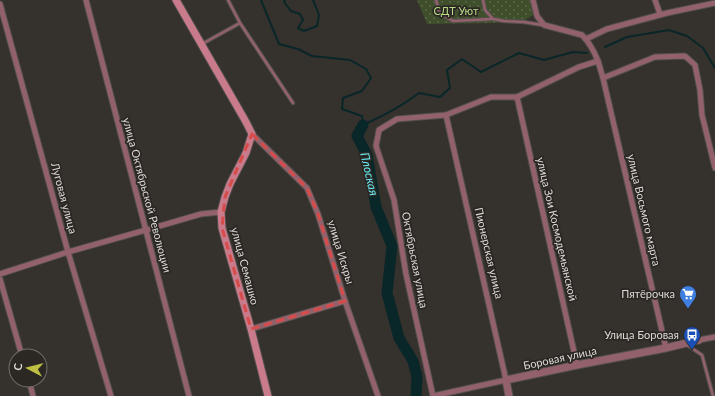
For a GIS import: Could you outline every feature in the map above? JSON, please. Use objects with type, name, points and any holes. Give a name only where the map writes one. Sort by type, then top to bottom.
[{"type":"main road","points":[[176,0],[252,134]]},
{"type":"main road","name":"улица Семашко","points":[[252,134],[246,153],[230,184],[221,212],[222,228],[268,396]]},
{"type":"street","name":"улица Октябрьской Революции","points":[[86,0],[189,396]]},
{"type":"street","points":[[533,0],[538,16],[544,25],[582,34],[586,39],[607,29],[660,14],[715,3]]},
{"type":"street","points":[[655,0],[660,14]]},
{"type":"street","name":"Луговая улица","points":[[0,4],[68,252],[111,396]]},
{"type":"street","name":"улица Восьмого марта","points":[[586,39],[598,61],[666,348]]},
{"type":"street","points":[[602,78],[655,57],[685,56],[695,65],[702,115],[715,167]]},
{"type":"street","points":[[446,115],[491,97],[517,98],[579,67],[598,61]]},
{"type":"street","name":"улица Зои Космодемьянской","points":[[517,98],[577,365]]},
{"type":"street","name":"Октябрьская улица","points":[[433,396],[406,274],[394,200],[376,146],[379,130],[397,119],[446,115]]},
{"type":"street","name":"Пионерская улица","points":[[446,115],[509,396]]},
{"type":"street","name":"улица Искры","points":[[252,134],[306,188],[318,214],[345,301],[378,396]]},
{"type":"street","points":[[0,274],[68,252],[201,214],[221,212]]},
{"type":"street","points":[[0,279],[20,348]]},
{"type":"street","points":[[251,330],[345,301]]},
{"type":"street","name":"Боровая улица","points":[[433,396],[577,365],[685,344],[715,336]]},
{"type":"lane","points":[[228,0],[240,23],[293,103]]},
{"type":"lane","points":[[436,0],[440,13],[453,21],[493,19],[544,25]]},
{"type":"lane","points":[[483,0],[485,10],[493,19]]},
{"type":"lane","points":[[202,45],[240,23]]},
{"type":"lane","points":[[685,344],[702,355],[712,396]]},
{"type":"highlighted area","points":[[252,134],[307,188],[318,214],[345,301],[251,329],[222,228],[225,197]]},
{"type":"green space","name":"СДТ Уют","points":[[417,0],[532,0],[535,14],[525,20],[494,23],[427,24]]},
{"type":"waterway","points":[[261,0],[279,44],[298,49],[312,56],[350,60],[366,69],[371,78],[362,91],[343,98],[342,109],[362,116],[363,125],[392,111],[419,93],[440,97],[450,88],[447,70],[462,59],[481,72],[519,53],[544,60],[573,52],[587,53]]},
{"type":"waterway","name":"Плоская","points":[[285,0],[284,2],[291,11],[300,14],[303,20],[298,28],[304,31],[317,26],[319,15],[313,0]]},
{"type":"waterway","points":[[605,47],[627,37],[669,30],[687,36],[703,48],[715,68]]},
{"type":"waterway","name":"Плоская","points":[[363,125],[357,136],[367,155],[376,207],[392,246],[387,293],[399,338],[413,361],[417,377],[416,396]]},
{"type":"place","name":"Пятёрочка","points":[[688,309]]},
{"type":"place","name":"Улица Боровая","points":[[692,350]]}]
